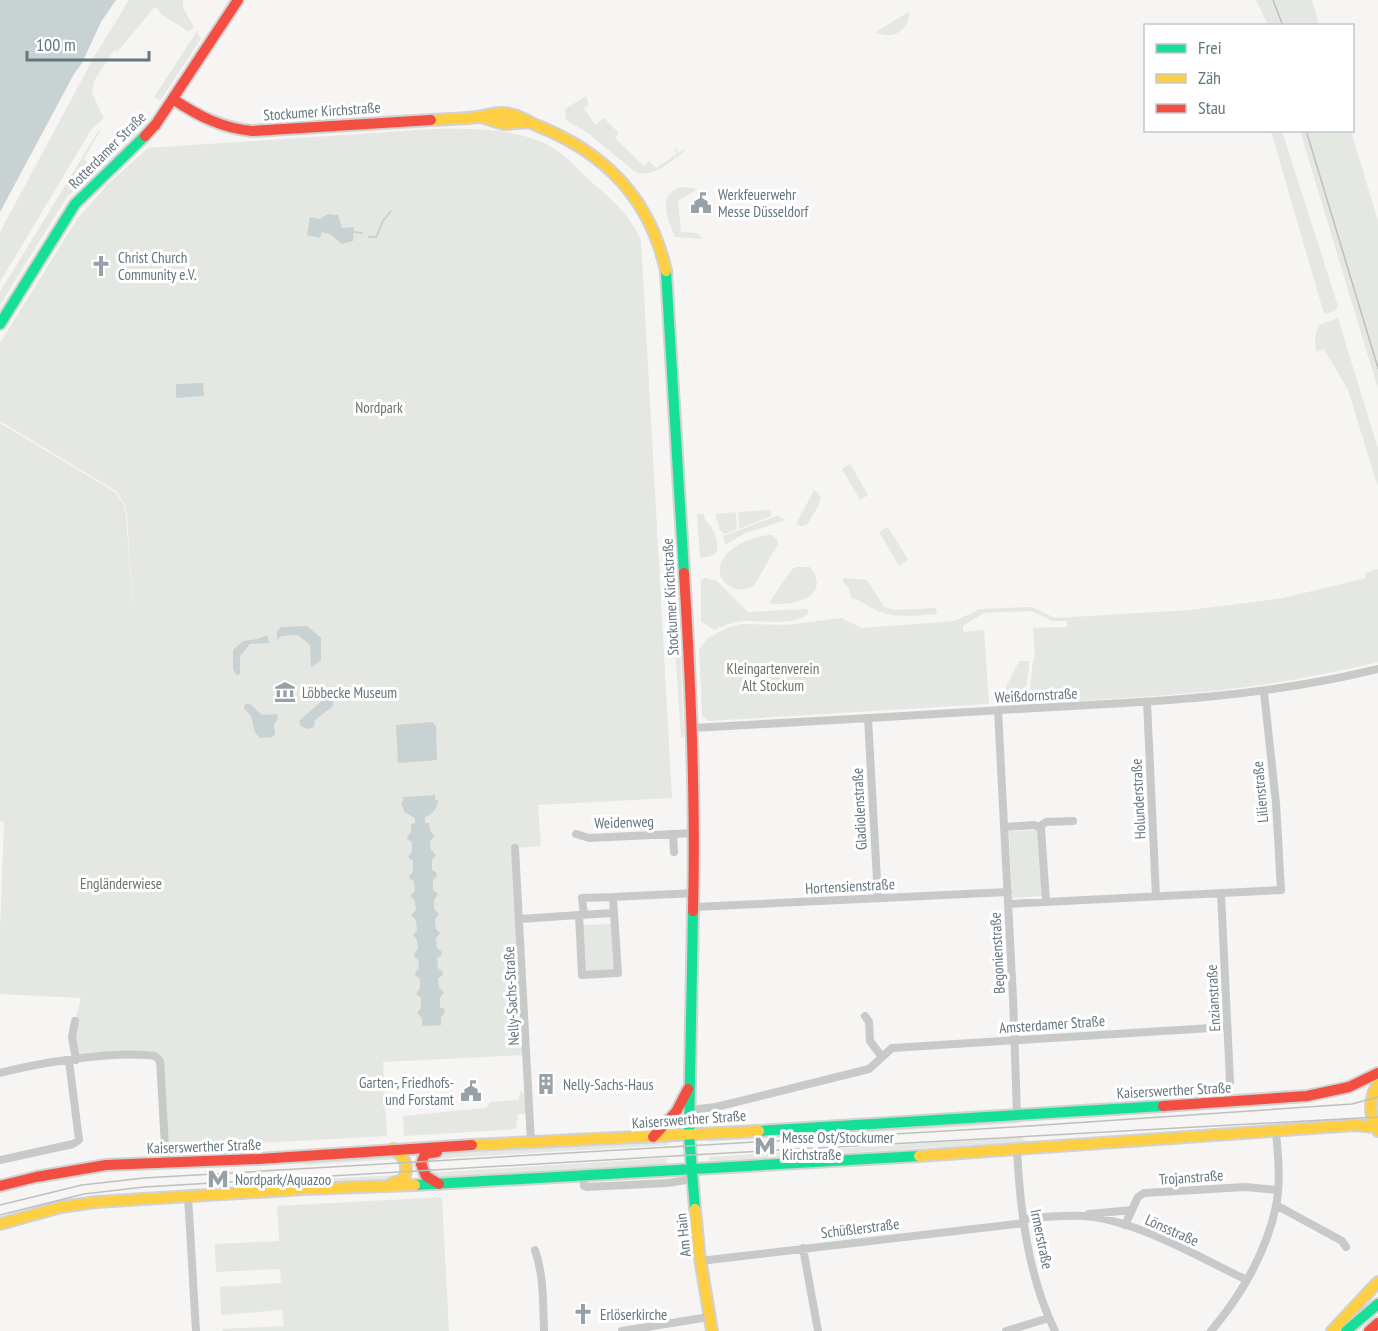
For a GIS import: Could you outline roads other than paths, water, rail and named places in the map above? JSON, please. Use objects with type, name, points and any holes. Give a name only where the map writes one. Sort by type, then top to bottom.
[{"type":"main road","name":"Rotterdamer Straße","points":[[0,324],[75,204],[144,138],[173,99],[238,0]]},
{"type":"main road","name":"Stockumer Kirchstraße","points":[[173,99],[211,122],[252,131],[481,117],[487,112],[524,117],[529,122],[576,143],[612,171],[639,202],[651,221],[661,248],[667,277],[693,728],[694,907],[687,1108]]},
{"type":"main road","name":"Kaiserswerther Straße","points":[[0,1186],[36,1177],[106,1165],[259,1159],[393,1149],[653,1137],[1320,1095],[1352,1086],[1378,1073]]},
{"type":"main road","points":[[1377,1129],[1371,1113],[1371,1101],[1378,1084]]},
{"type":"main road","points":[[653,1137],[676,1112],[687,1108],[689,1134]]},
{"type":"main road","points":[[0,1224],[38,1213],[96,1202],[583,1176],[692,1173],[1355,1125],[1377,1129]]},
{"type":"main road","name":"Am Hain","points":[[689,1134],[700,1261],[712,1331]]},
{"type":"main road","points":[[439,1184],[427,1179],[421,1171],[421,1166],[425,1154],[437,1152],[441,1147]]},
{"type":"main road","points":[[382,1187],[387,1183],[401,1181],[407,1172],[404,1157],[393,1149]]},
{"type":"main road","points":[[1332,1331],[1378,1282]]},
{"type":"main road","points":[[1346,1331],[1378,1304]]},
{"type":"main road","points":[[1369,1331],[1378,1323]]},
{"type":"street","name":"Weißdornstraße","points":[[693,728],[1147,702],[1264,692],[1343,678],[1378,669]]},
{"type":"street","name":"Lilienstraße","points":[[1221,893],[1281,890],[1276,803],[1264,692]]},
{"type":"street","name":"Holunderstraße","points":[[1147,702],[1156,896]]},
{"type":"street","name":"Begonienstraße","points":[[998,711],[1017,1114]]},
{"type":"street","name":"Gladiolenstraße","points":[[868,718],[878,898]]},
{"type":"street","points":[[1004,827],[1040,826],[1046,822],[1072,821]]},
{"type":"street","points":[[1040,826],[1046,902]]},
{"type":"street","name":"Weidenweg","points":[[576,834],[589,838],[695,833]]},
{"type":"street","name":"Weidenweg","points":[[673,834],[674,852]]},
{"type":"street","name":"Nelly-Sachs-Straße","points":[[515,848],[531,1143]]},
{"type":"street","name":"Hortensienstraße","points":[[694,907],[1008,892]]},
{"type":"street","points":[[613,897],[618,973],[582,975],[582,898],[694,893]]},
{"type":"street","points":[[1008,904],[1221,893]]},
{"type":"street","name":"Enzianstraße","points":[[1221,893],[1230,1082],[1227,1102]]},
{"type":"street","points":[[520,919],[614,913]]},
{"type":"street","points":[[865,1016],[869,1022],[870,1041],[882,1057]]},
{"type":"street","points":[[0,1160],[72,1144],[79,1140],[72,1061],[75,1021]]},
{"type":"street","name":"Amsterdamer Straße","points":[[687,1108],[716,1107],[869,1069],[892,1048],[1227,1027]]},
{"type":"street","points":[[0,1073],[72,1061],[149,1055],[158,1058],[166,1163]]},
{"type":"street","points":[[1211,1331],[1233,1303],[1260,1255],[1276,1205],[1276,1132]]},
{"type":"street","name":"Irmerstraße","points":[[1017,1150],[1023,1221],[1036,1277],[1055,1331]]},
{"type":"street","name":"Trojanstraße","points":[[1125,1225],[1138,1197],[1143,1193],[1245,1187],[1277,1190]]},
{"type":"street","points":[[188,1196],[196,1331]]},
{"type":"street","points":[[1276,1205],[1342,1241],[1346,1247]]},
{"type":"street","name":"Lönsstraße","points":[[1023,1221],[1132,1210]]},
{"type":"street","name":"Lönsstraße","points":[[1082,1216],[1125,1225],[1247,1280]]},
{"type":"street","name":"Schüßlerstraße","points":[[700,1261],[1023,1221]]},
{"type":"street","points":[[802,1248],[818,1331]]},
{"type":"street","points":[[535,1250],[542,1288],[544,1331]]},
{"type":"street","points":[[622,1331],[709,1317]]},
{"type":"street","points":[[1006,1331],[1049,1318]]},
{"type":"waterway","points":[[369,237],[376,237],[383,221],[391,211]]},
{"type":"waterway","points":[[354,232],[362,233]]},
{"type":"tram line","points":[[1273,0],[1282,24]]},
{"type":"tram line","points":[[1307,132],[1378,368]]},
{"type":"tram line","points":[[0,1205],[82,1185],[144,1178],[1029,1126],[1352,1104],[1378,1097]]},
{"type":"tram line","points":[[0,1215],[84,1194],[144,1187],[1378,1117]]},
{"type":"place","name":"Werkfeuerwehr Messe Düsseldorf","points":[[701,203]]},
{"type":"place","name":"Christ Church Community e.V.","points":[[101,266]]},
{"type":"place","name":"Löbbecke Museum","points":[[285,692]]},
{"type":"place","name":"Nelly-Sachs-Haus","points":[[546,1084]]},
{"type":"place","name":"Garten-, Friedhofs- und Forstamt","points":[[471,1091]]},
{"type":"place","name":"Messe Ost/Stockumer Kirchstraße","points":[[765,1146]]},
{"type":"place","name":"Nordpark/Aquazoo","points":[[218,1179]]},
{"type":"place","name":"Erlöserkirche","points":[[583,1314]]},
{"type":"park label","name":"Nordpark","points":[[379,407]]},
{"type":"park label","name":"Kleingartenverein Alt Stockum","points":[[773,676]]},
{"type":"park label","name":"Engländerwiese","points":[[121,883]]}]
